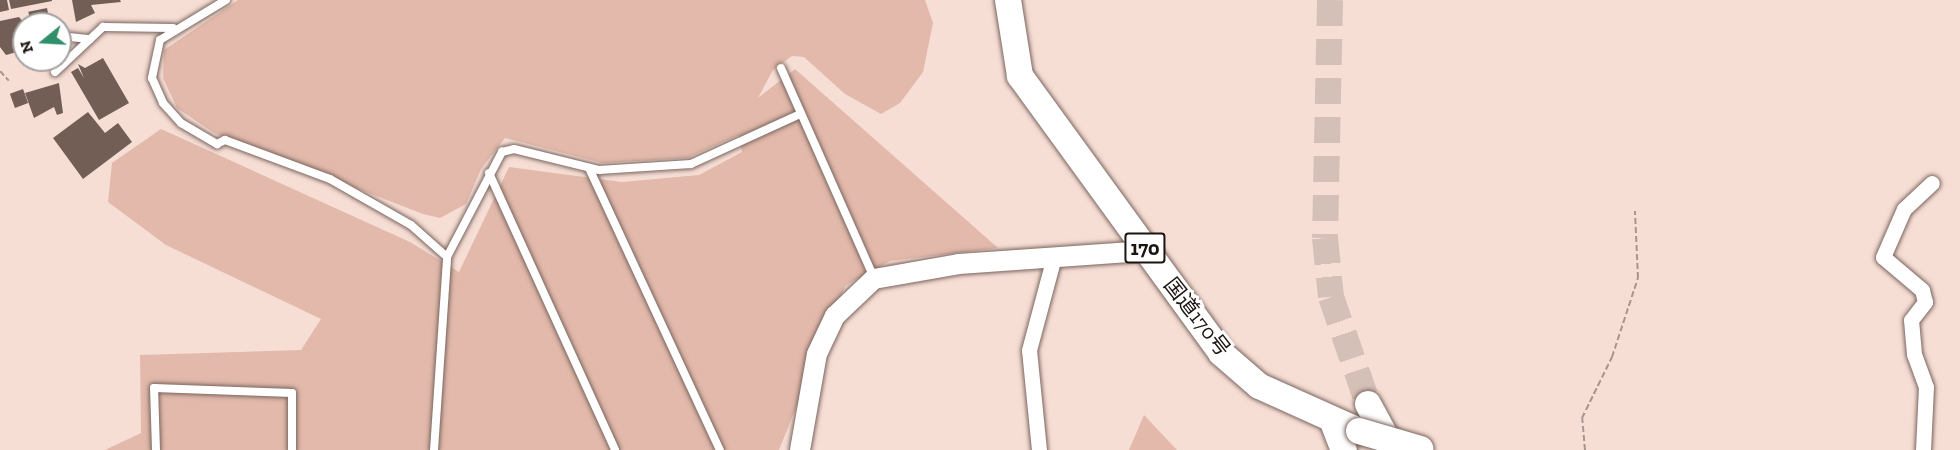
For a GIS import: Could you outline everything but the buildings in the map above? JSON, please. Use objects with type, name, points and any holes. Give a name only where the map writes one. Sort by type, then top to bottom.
[{"type":"highway","name":"国道170号","points":[[1008,0],[1020,76],[1221,353],[1259,386],[1333,422],[1351,440],[1423,449]]},
{"type":"highway","points":[[1368,404],[1393,450]]},
{"type":"highway","points":[[1332,450],[1333,422]]},
{"type":"street","points":[[1923,450],[1926,387],[1914,354],[1911,320],[1925,302],[1922,290],[1883,257],[1904,209],[1932,183]]},
{"type":"street","points":[[800,450],[817,354],[835,316],[874,279],[927,268],[1147,251]]},
{"type":"street","points":[[1039,450],[1029,350],[1054,257]]},
{"type":"lane","points":[[72,56],[90,39],[113,24],[173,28],[205,17],[226,0]]},
{"type":"lane","points":[[173,28],[152,57],[152,78],[181,123],[217,144],[225,140],[330,179],[411,225],[447,257]]},
{"type":"lane","points":[[72,37],[90,39]]},
{"type":"lane","points":[[781,68],[874,279]]},
{"type":"lane","points":[[434,450],[447,257],[502,152],[514,149],[589,168],[691,164],[800,114]]},
{"type":"lane","points":[[589,168],[720,450]]},
{"type":"lane","points":[[489,173],[615,450]]},
{"type":"lane","points":[[156,450],[154,388],[292,393],[292,450]]},
{"type":"path","points":[[0,71],[9,81]]},
{"type":"path","points":[[1585,450],[1582,418],[1612,357],[1638,278],[1635,211]]},
{"type":"shaded area","points":[[238,0],[925,0],[933,23],[923,72],[900,103],[881,114],[845,94],[804,57],[792,56],[773,70],[758,98],[795,69],[998,248],[890,261],[845,286],[779,450],[105,450],[141,433],[140,355],[301,350],[321,319],[166,245],[108,202],[112,163],[161,129],[410,242],[459,272],[509,167],[622,182],[699,175],[742,152],[739,135],[687,158],[602,163],[505,138],[481,169],[466,204],[440,218],[423,214],[214,133],[177,108],[163,78],[164,50]]},
{"type":"shaded area","points":[[1144,415],[1177,450],[1129,450]]},
{"type":"tunnel","points":[[1330,0],[1325,238],[1331,297],[1368,404]]}]
